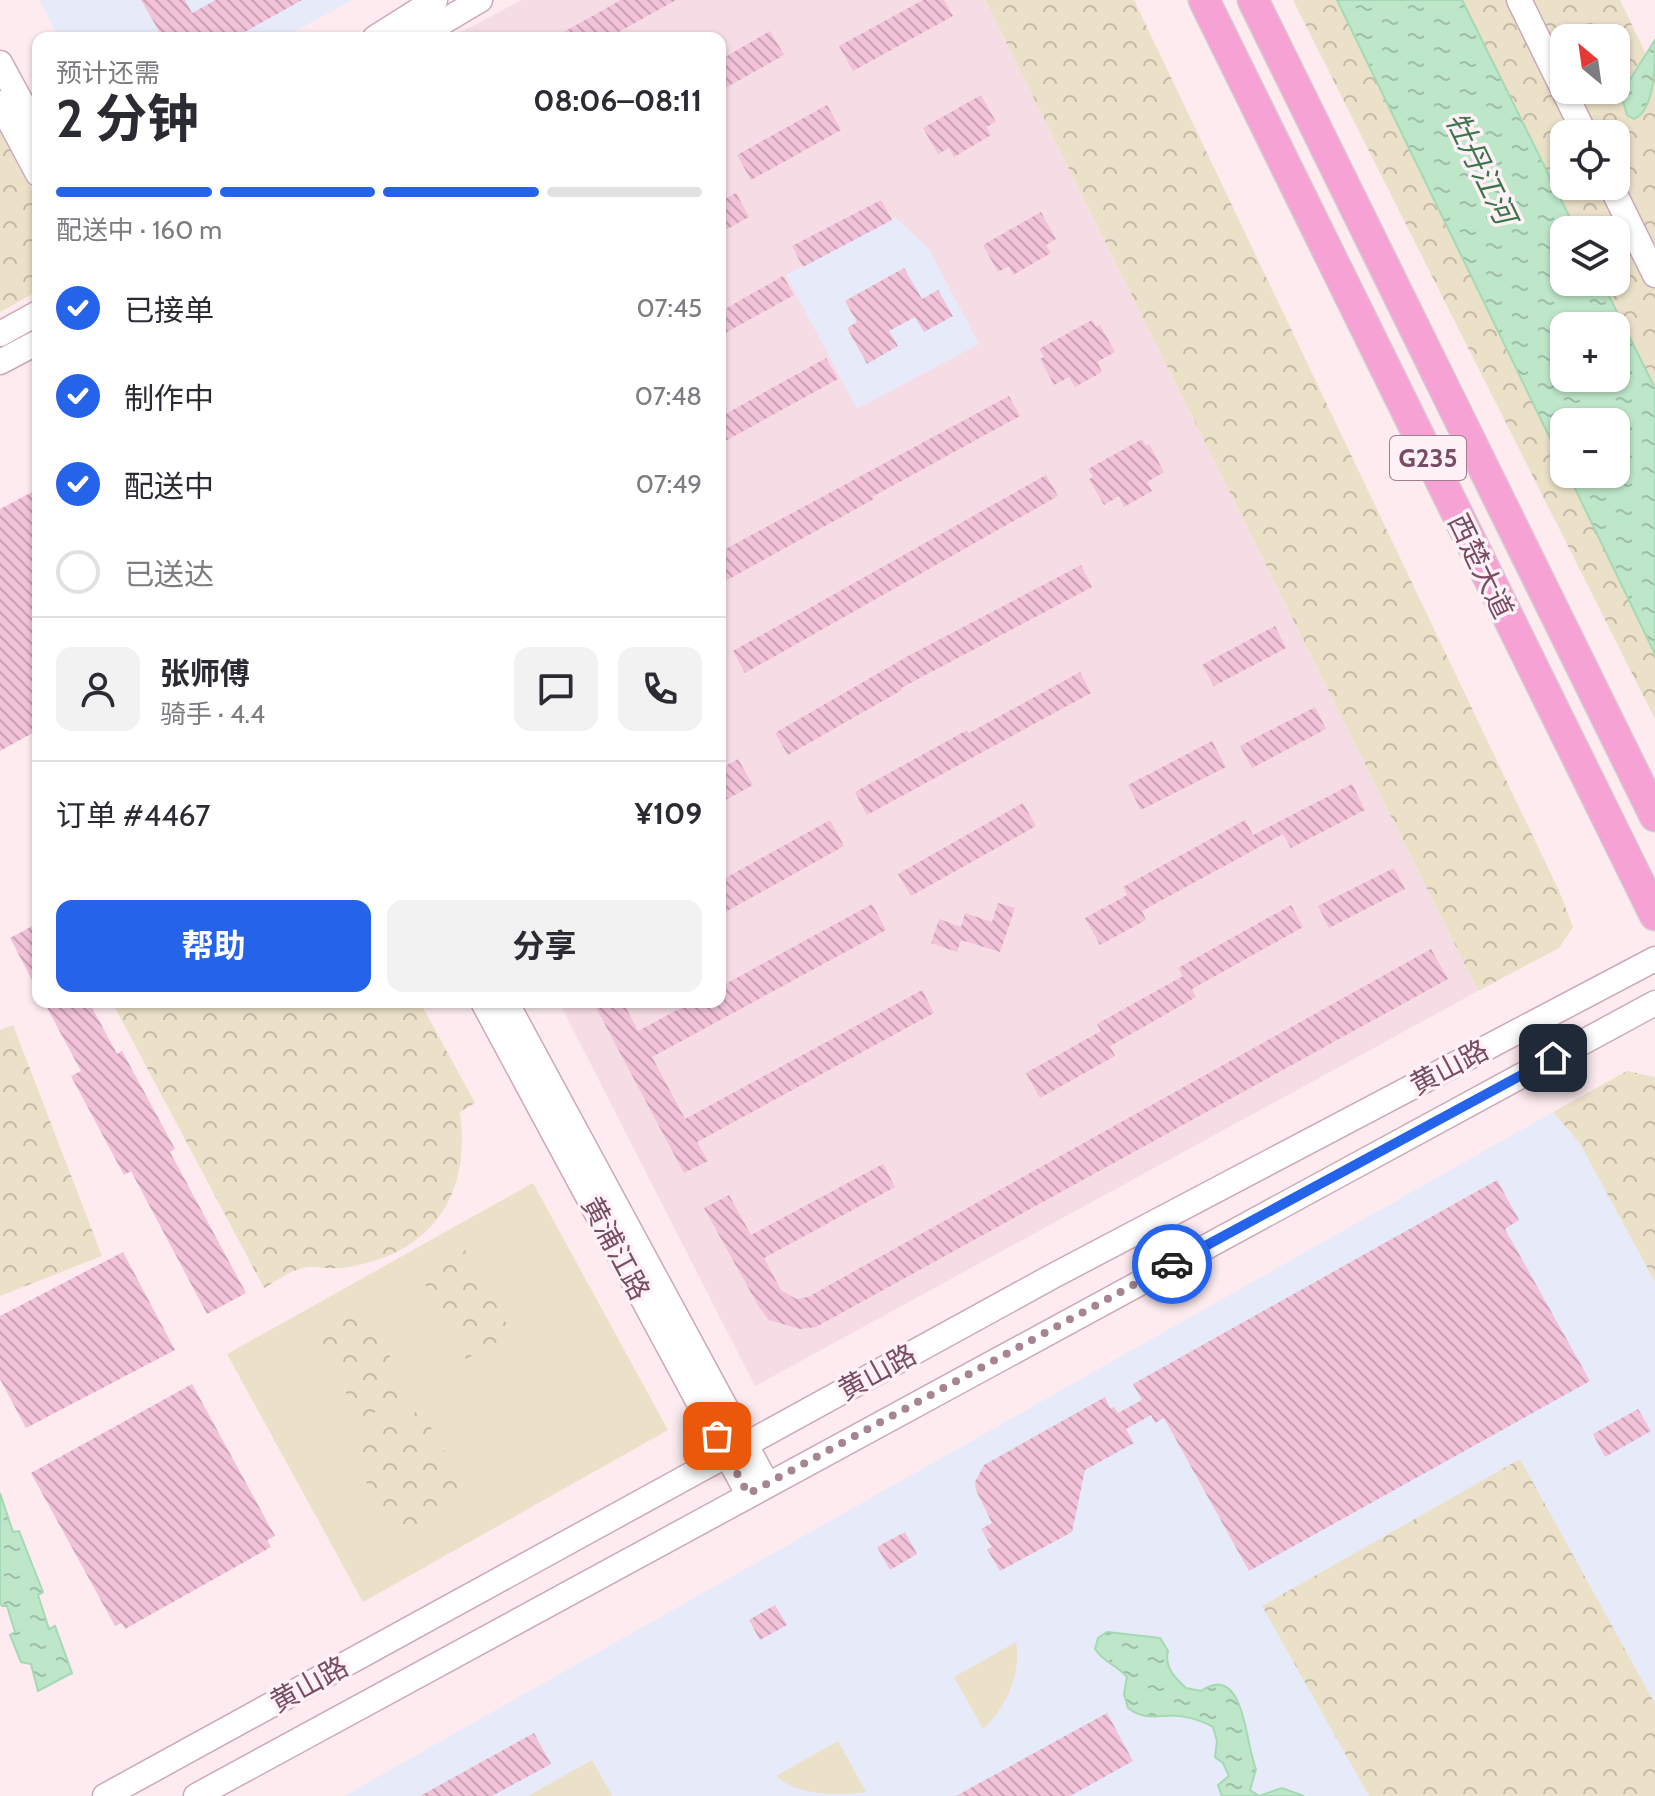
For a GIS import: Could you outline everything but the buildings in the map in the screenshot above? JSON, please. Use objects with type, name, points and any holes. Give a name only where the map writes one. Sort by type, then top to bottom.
[{"type":"highway","name":"西楚大道","points":[[1204,0],[1655,915]]},
{"type":"highway","name":"西楚大道","points":[[1253,0],[1655,816]]},
{"type":"main road","points":[[384,32],[435,0]]},
{"type":"main road","points":[[426,32],[480,0]]},
{"type":"main road","points":[[1519,0],[1578,120]]},
{"type":"main road","points":[[0,63],[32,122]]},
{"type":"main road","points":[[0,103],[32,163]]},
{"type":"main road","points":[[1618,200],[1655,275]]},
{"type":"main road","points":[[0,334],[32,316]]},
{"type":"main road","points":[[0,362],[32,345]]},
{"type":"main road","name":"黄山路","points":[[105,1796],[1053,1276],[1655,959]]},
{"type":"main road","name":"黄山路","points":[[196,1796],[1655,1003]]},
{"type":"main road","name":"黄浦江路","points":[[486,1008],[736,1450]]},
{"type":"main road","name":"黄浦江路","points":[[509,1008],[757,1489]]},
{"type":"shaded area","points":[[39,0],[352,0],[294,32],[56,32]]},
{"type":"shaded area","points":[[522,0],[985,0],[1478,991],[755,1386],[562,1008],[726,1008],[726,32],[461,32]]},
{"type":"shaded area","points":[[895,217],[929,249],[979,344],[857,409],[786,275]]},
{"type":"shaded area","points":[[1553,1112],[1579,1141],[1655,1282],[1655,1796],[344,1796]]},
{"type":"green space","points":[[985,0],[1134,0],[1559,891],[1573,927],[1559,948],[1478,991]]},
{"type":"green space","points":[[1293,0],[1620,0],[1655,73],[1655,719]]},
{"type":"green space","points":[[0,130],[32,190],[32,294],[0,312]]},
{"type":"green space","points":[[115,1008],[423,1008],[475,1103],[460,1112],[460,1165],[444,1209],[412,1243],[390,1255],[349,1267],[303,1268],[264,1288]]},
{"type":"green space","points":[[13,1025],[102,1256],[0,1296],[0,1030]]},
{"type":"green space","points":[[1627,1071],[1655,1077],[1655,1282],[1579,1142],[1553,1112]]},
{"type":"green space","points":[[533,1183],[668,1430],[363,1602],[227,1354]]},
{"type":"green space","points":[[466,1250],[512,1334],[466,1359],[420,1275]]},
{"type":"green space","points":[[361,1304],[410,1393],[361,1420],[312,1332]]},
{"type":"green space","points":[[421,1409],[469,1497],[396,1536],[348,1449]]},
{"type":"green space","points":[[1520,1459],[1655,1704],[1655,1796],[1369,1796],[1262,1606]]},
{"type":"green space","points":[[1016,1642],[1017,1666],[1010,1689],[999,1711],[983,1729],[954,1677]]},
{"type":"green space","points":[[838,1741],[866,1792],[831,1794],[806,1791],[776,1776]]},
{"type":"green space","points":[[592,1760],[612,1796],[528,1796]]},
{"type":"water","name":"牡丹江河","points":[[1337,0],[1462,0],[1550,178],[1550,200],[1561,200],[1569,216],[1550,216],[1550,296],[1609,296],[1617,312],[1550,312],[1550,392],[1630,392],[1630,338],[1655,388],[1655,654],[1575,488],[1630,488],[1630,408],[1550,408],[1550,438]]},
{"type":"water","points":[[1655,40],[1650,97],[1641,114],[1634,119],[1627,115],[1624,104],[1630,104],[1630,80]]},
{"type":"water","points":[[0,1493],[13,1532],[19,1531],[43,1592],[38,1595],[49,1629],[55,1626],[72,1673],[38,1691],[31,1664],[21,1662],[10,1635],[15,1632],[7,1606],[2,1606],[0,1602]]},
{"type":"water","points":[[1107,1632],[1160,1638],[1168,1651],[1171,1672],[1186,1688],[1201,1691],[1216,1685],[1227,1687],[1241,1710],[1256,1769],[1250,1790],[1259,1796],[1222,1796],[1218,1785],[1229,1776],[1223,1763],[1215,1757],[1217,1741],[1213,1727],[1185,1717],[1142,1715],[1128,1708],[1124,1694],[1127,1677],[1095,1649],[1098,1638]]},
{"type":"water","points":[[1282,1788],[1304,1796],[1259,1796]]},
{"type":"way so far","points":[[717,1436],[748,1494],[1172,1264]]},
{"type":"route","points":[[1172,1264],[1553,1058]]}]
